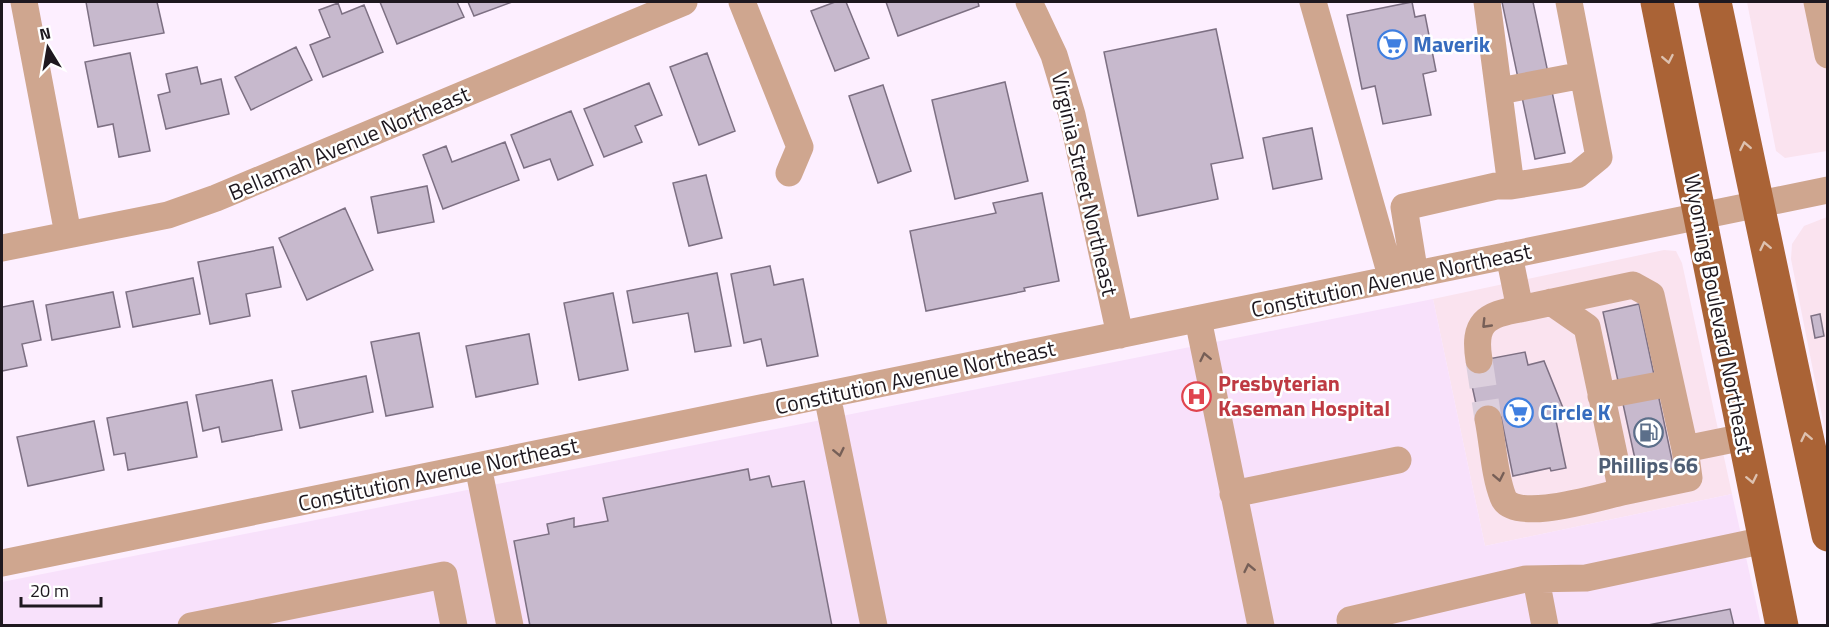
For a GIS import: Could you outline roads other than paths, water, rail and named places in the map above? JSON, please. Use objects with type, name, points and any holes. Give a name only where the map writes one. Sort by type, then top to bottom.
[{"type":"main road","name":"Wyoming Boulevard Northeast","points":[[1657,2],[1782,626]]},
{"type":"main road","points":[[1715,2],[1756,204],[1826,520]]},
{"type":"street","points":[[24,2],[68,234]]},
{"type":"street","name":"Bellamah Avenue Northeast","points":[[2,248],[168,215],[216,198],[684,2]]},
{"type":"street","points":[[742,2],[800,147],[789,173]]},
{"type":"street","name":"Virginia Street Northeast","points":[[1029,2],[1054,56],[1072,115],[1120,335]]},
{"type":"street","points":[[1313,2],[1404,277]]},
{"type":"street","points":[[1487,2],[1511,186]]},
{"type":"street","points":[[1404,277],[1404,207],[1496,186],[1511,186],[1577,175],[1599,157],[1569,2]]},
{"type":"street","points":[[1817,2],[1827,55]]},
{"type":"street","points":[[1500,91],[1583,75]]},
{"type":"street","name":"Constitution Avenue Northeast","points":[[2,563],[1827,190]]},
{"type":"street","points":[[1509,255],[1520,309]]},
{"type":"street","points":[[1479,360],[1476,339],[1480,328],[1498,313],[1633,285],[1650,295],[1689,478],[1532,511],[1514,509],[1504,500],[1488,419]]},
{"type":"street","points":[[1551,302],[1587,327],[1622,492]]},
{"type":"street","points":[[1198,319],[1261,626]]},
{"type":"street","points":[[1601,396],[1670,383]]},
{"type":"street","points":[[826,395],[874,626]]},
{"type":"street","points":[[1684,449],[1744,437]]},
{"type":"street","points":[[1233,494],[1398,460]]},
{"type":"street","points":[[478,466],[510,626]]},
{"type":"street","points":[[1350,620],[1536,579],[1586,578],[1765,540]]},
{"type":"street","points":[[191,626],[444,575],[454,626]]},
{"type":"street","points":[[1536,579],[1545,626]]},
{"type":"tunnel","points":[[1479,360],[1488,419]]},
{"type":"place","name":"Maverik","points":[[1392,44]]},
{"type":"place","name":"Presbyterian Kaseman Hospital","points":[[1197,396]]},
{"type":"place","name":"Circle K","points":[[1519,412]]},
{"type":"place","name":"Phillips 66","points":[[1648,433]]}]
